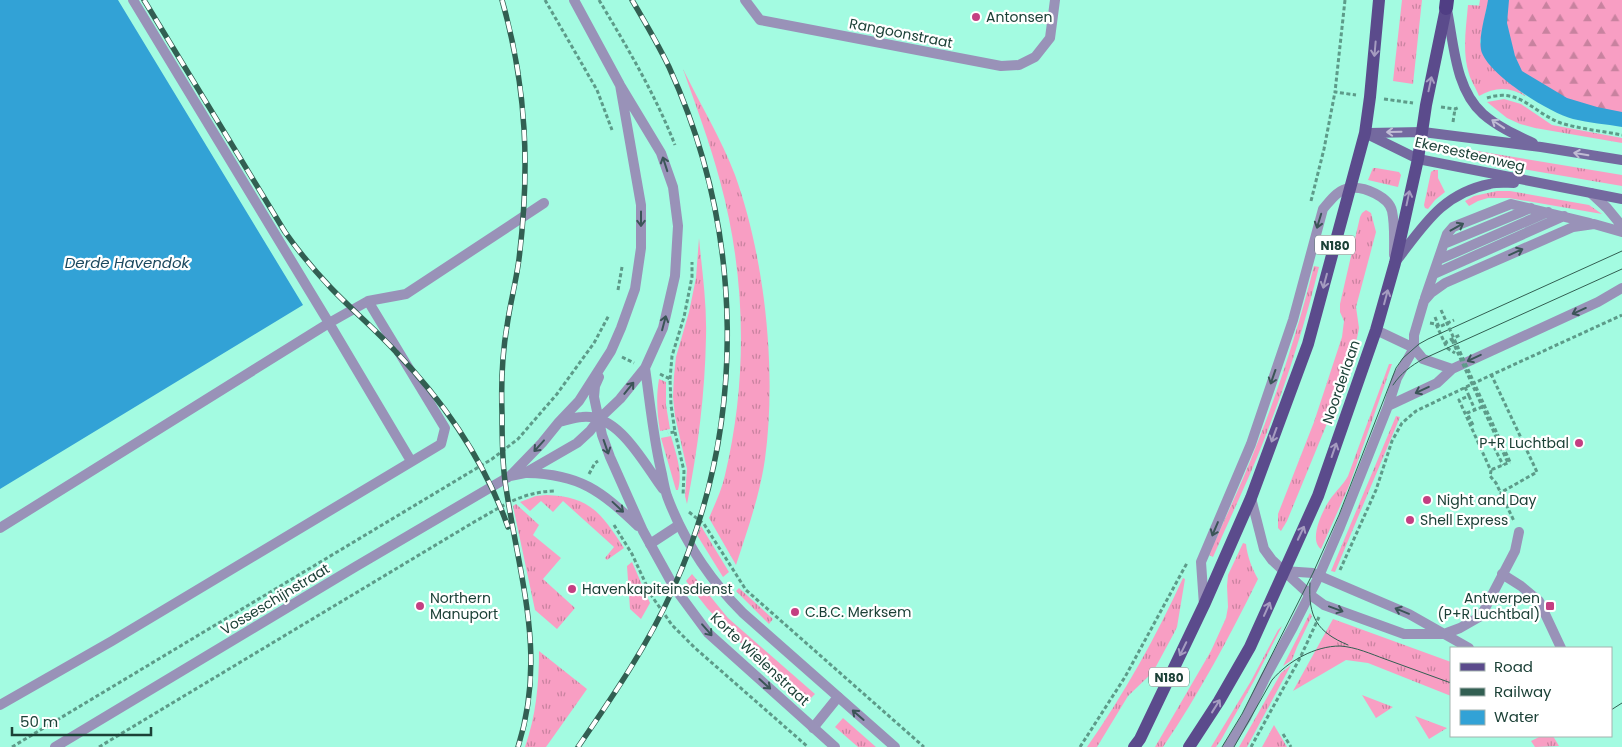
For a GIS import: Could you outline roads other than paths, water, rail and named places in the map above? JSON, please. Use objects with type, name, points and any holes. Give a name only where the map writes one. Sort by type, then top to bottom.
[{"type":"main road","name":"N180","points":[[1134,747],[1140,739],[1204,605],[1251,498],[1308,344],[1364,133],[1370,97],[1379,0]]},
{"type":"main road","points":[[1447,4],[1460,72],[1464,85],[1474,104],[1483,114],[1511,133],[1541,147]]},
{"type":"main road","name":"Noorderlaan","points":[[1189,747],[1219,702],[1250,647],[1318,496],[1376,330],[1418,159],[1426,105],[1447,4]]},
{"type":"main road","name":"Ekersesteenweg","points":[[1364,133],[1423,132],[1541,147],[1622,160]]},
{"type":"main road","name":"Ekersesteenweg","points":[[1364,133],[1418,159],[1622,199]]},
{"type":"main road","points":[[1394,263],[1426,222],[1439,208],[1455,197],[1492,183],[1531,182]]},
{"type":"street","points":[[133,0],[411,461]]},
{"type":"street","name":"Vosseschijnstraat","points":[[510,476],[525,473],[577,443],[620,399],[645,368],[663,328],[675,276],[678,226],[673,187],[661,153],[620,84],[574,0]]},
{"type":"street","name":"Rangoonstraat","points":[[745,0],[760,20],[1001,66],[1019,65],[1035,57],[1050,38],[1055,0]]},
{"type":"street","name":"Vosseschijnstraat","points":[[55,747],[510,476],[579,401],[611,352],[622,328],[635,289],[641,248],[641,205],[620,84]]},
{"type":"street","points":[[1204,605],[1201,562],[1251,444],[1293,320],[1323,209],[1331,199],[1341,191],[1350,188],[1380,195],[1387,201],[1392,210],[1394,263]]},
{"type":"street","points":[[1591,193],[1622,226]]},
{"type":"street","points":[[0,528],[329,323],[368,302],[406,294],[544,203]]},
{"type":"street","points":[[1228,747],[1246,718],[1319,576],[1388,406],[1397,378],[1414,348],[1414,335],[1424,301],[1447,234],[1452,227],[1511,204],[1622,232]]},
{"type":"street","points":[[1438,260],[1548,212]]},
{"type":"street","points":[[1434,274],[1564,216]]},
{"type":"street","points":[[1424,301],[1431,293],[1445,283],[1573,227],[1594,224]]},
{"type":"street","points":[[1388,406],[1438,383],[1452,369],[1598,302],[1622,288]]},
{"type":"street","points":[[0,705],[440,444],[446,428],[368,302]]},
{"type":"street","points":[[1376,330],[1414,348],[1423,359],[1452,369]]},
{"type":"street","name":"Korte Wielenstraat","points":[[611,352],[595,386],[594,397],[602,435],[643,530],[674,587],[708,633],[835,747]]},
{"type":"street","name":"Korte Wielenstraat","points":[[645,368],[653,436],[666,494],[679,525],[722,591],[743,613],[895,747]]},
{"type":"street","points":[[559,422],[583,416],[599,419]]},
{"type":"street","name":"Korte Wielenstraat","points":[[599,419],[616,429],[639,452],[666,494]]},
{"type":"street","name":"Korte Wielenstraat","points":[[525,473],[566,477],[584,484],[613,502],[643,530]]},
{"type":"street","points":[[1251,498],[1264,549],[1272,560],[1309,594],[1324,605],[1404,634],[1444,634],[1460,628],[1481,616],[1515,550],[1519,532]]},
{"type":"street","points":[[650,544],[679,525]]},
{"type":"street","points":[[1284,570],[1312,573],[1409,614],[1467,647]]},
{"type":"street","points":[[1502,574],[1521,586],[1539,601],[1561,647]]},
{"type":"street","name":"Korte Wielenstraat","points":[[813,728],[838,697]]},
{"type":"water","name":"Derde Havendok","points":[[0,0],[118,0],[303,305],[0,489]]},
{"type":"water","points":[[1488,0],[1509,0],[1507,23],[1515,56],[1522,71],[1567,98],[1622,112],[1622,127],[1573,119],[1563,115],[1536,102],[1497,72],[1482,53],[1481,48],[1481,34]]},
{"type":"tram line","points":[[1222,747],[1242,714],[1313,573],[1339,515],[1396,368],[1403,358],[1428,339],[1622,251]]},
{"type":"tram line","points":[[1393,385],[1406,370],[1423,359],[1622,269]]},
{"type":"tram line","points":[[1310,583],[1311,605],[1317,622],[1329,635],[1348,645]]},
{"type":"tram line","points":[[1234,747],[1272,680],[1278,673],[1294,661],[1321,649],[1340,646],[1358,649],[1450,683]]},
{"type":"tram line","points":[[1612,709],[1622,703]]},
{"type":"railway","points":[[144,0],[285,232],[301,254],[339,296],[414,371],[447,412],[475,456],[508,527]]},
{"type":"railway","points":[[502,0],[517,65],[524,129],[525,161],[518,268],[505,337],[502,391],[504,473],[528,614],[530,646],[527,712],[518,747]]},
{"type":"railway","points":[[578,747],[641,650],[673,589],[697,526],[715,461],[724,395],[727,328],[723,261],[712,195],[694,130],[669,67],[632,0]]},
{"type":"place","name":"Antonsen","points":[[976,17]]},
{"type":"place","name":"P+R Luchtbal","points":[[1579,443]]},
{"type":"place","name":"Night and Day","points":[[1427,500]]},
{"type":"place","name":"Shell Express","points":[[1410,520]]},
{"type":"place","name":"Havenkapiteinsdienst","points":[[572,589]]},
{"type":"place","name":"Northern Manuport","points":[[420,606]]},
{"type":"place","name":"Antwerpen (P+R Luchtbal)","points":[[1550,606]]},
{"type":"place","name":"C.B.C. Merksem","points":[[795,612]]}]
